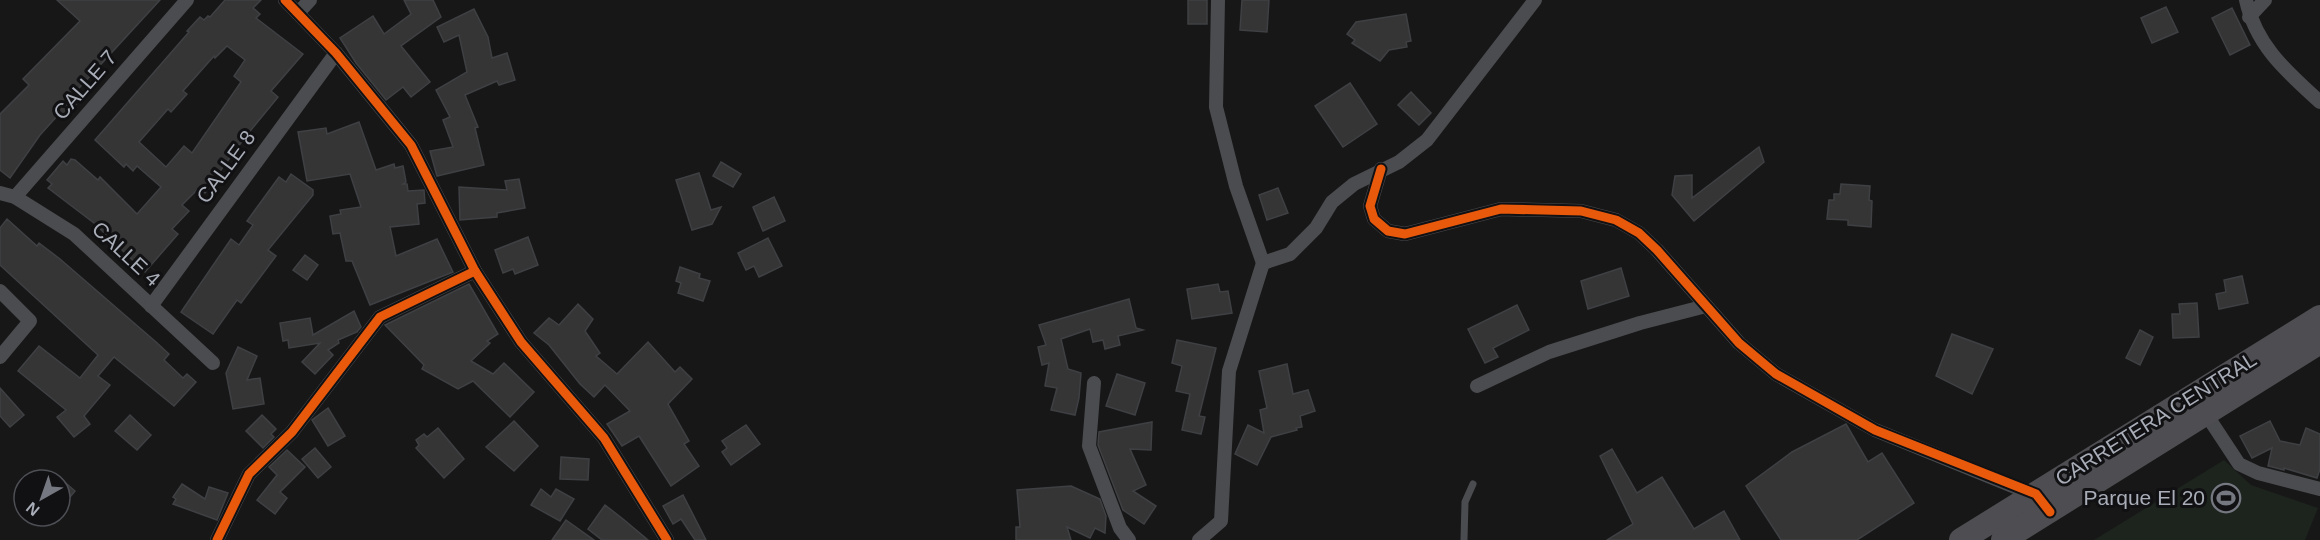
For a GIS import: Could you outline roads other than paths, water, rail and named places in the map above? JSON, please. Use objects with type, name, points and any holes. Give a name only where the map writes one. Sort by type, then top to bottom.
[{"type":"highway","name":"CARRETERA CENTRAL","points":[[2003,540],[2043,503],[2320,316]]},
{"type":"highway","name":"CARRETERA CENTRAL","points":[[1961,540],[2043,503],[2206,414],[2320,342]]},
{"type":"street","name":"CALLE 7","points":[[15,197],[187,0]]},
{"type":"street","points":[[285,0],[336,53],[411,145],[475,271],[521,342],[604,438],[667,540]]},
{"type":"street","points":[[298,13],[310,0]]},
{"type":"street","points":[[1199,540],[1221,521],[1229,371],[1263,263],[1236,186],[1216,107],[1218,0]]},
{"type":"street","points":[[1263,263],[1290,254],[1316,228],[1332,202],[1354,184],[1399,162],[1427,140],[1535,0]]},
{"type":"street","points":[[2246,0],[2250,17],[2260,40],[2320,102]]},
{"type":"street","points":[[2250,17],[2265,0]]},
{"type":"street","name":"CALLE 8","points":[[151,306],[336,53]]},
{"type":"street","points":[[1381,169],[1370,206],[1374,219],[1388,231],[1405,234],[1501,209],[1581,211],[1616,220],[1640,233],[1738,343],[1776,374],[1814,398],[1875,430],[2043,503]]},
{"type":"street","name":"CALLE 4","points":[[0,193],[15,197],[74,234],[213,363]]},
{"type":"street","points":[[217,540],[249,474],[292,432],[380,317],[475,271]]},
{"type":"street","points":[[0,291],[30,321],[0,357]]},
{"type":"street","points":[[1477,386],[1549,352],[1640,323],[1706,306]]},
{"type":"street","points":[[1094,382],[1089,446],[1126,539]]},
{"type":"street","points":[[2206,414],[2239,464],[2258,473],[2320,489]]},
{"type":"lane","points":[[1464,540],[1465,502],[1473,484]]},
{"type":"place","name":"Parque El 20","points":[[2226,498]]}]
